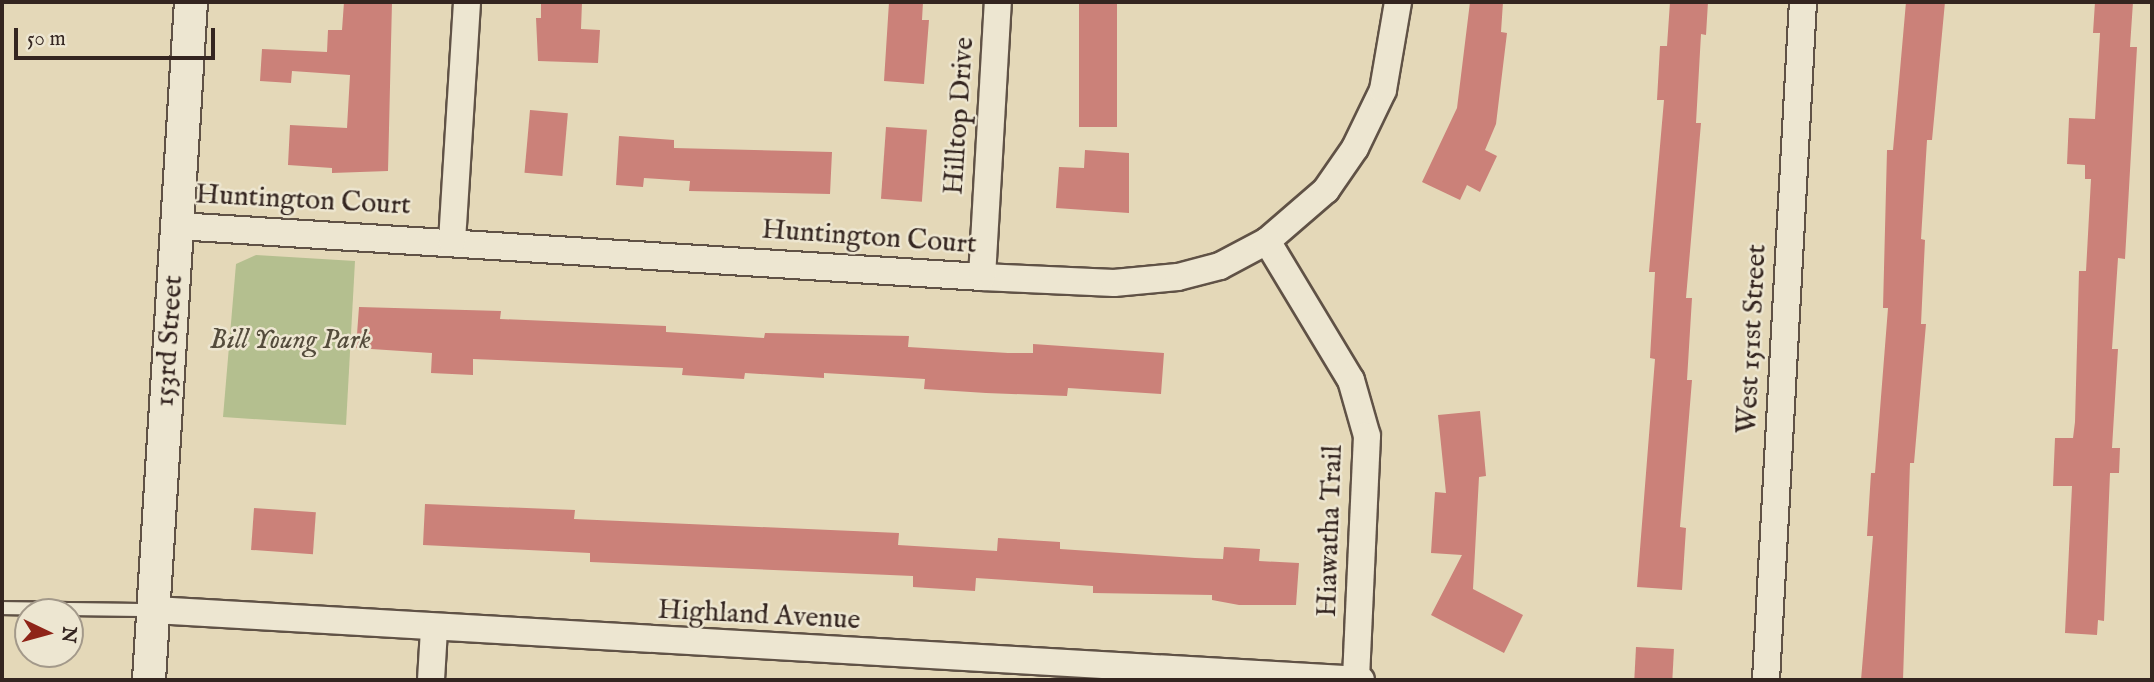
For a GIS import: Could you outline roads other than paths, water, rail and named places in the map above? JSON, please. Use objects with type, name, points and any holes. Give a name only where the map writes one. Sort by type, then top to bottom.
[{"type":"street","name":"153rd Street","points":[[149,680],[191,2]]},
{"type":"street","points":[[452,241],[467,2]]},
{"type":"street","name":"Hilltop Drive","points":[[982,277],[999,2]]},
{"type":"street","name":"Huntington Court","points":[[178,226],[452,241],[982,277],[1145,282],[1220,266],[1267,242],[1326,190],[1355,148],[1383,90],[1398,2]]},
{"type":"street","name":"West 151st Street","points":[[1766,680],[1803,2]]},
{"type":"street","name":"Hiawatha Trail","points":[[1267,242],[1351,380],[1367,436],[1358,680]]},
{"type":"street","name":"Highland Avenue","points":[[153,610],[434,630],[1358,680]]},
{"type":"street","points":[[431,680],[434,630]]},
{"type":"lane","points":[[2,608],[153,610]]},
{"type":"park label","name":"Bill Young Park","points":[[290,341]]}]
